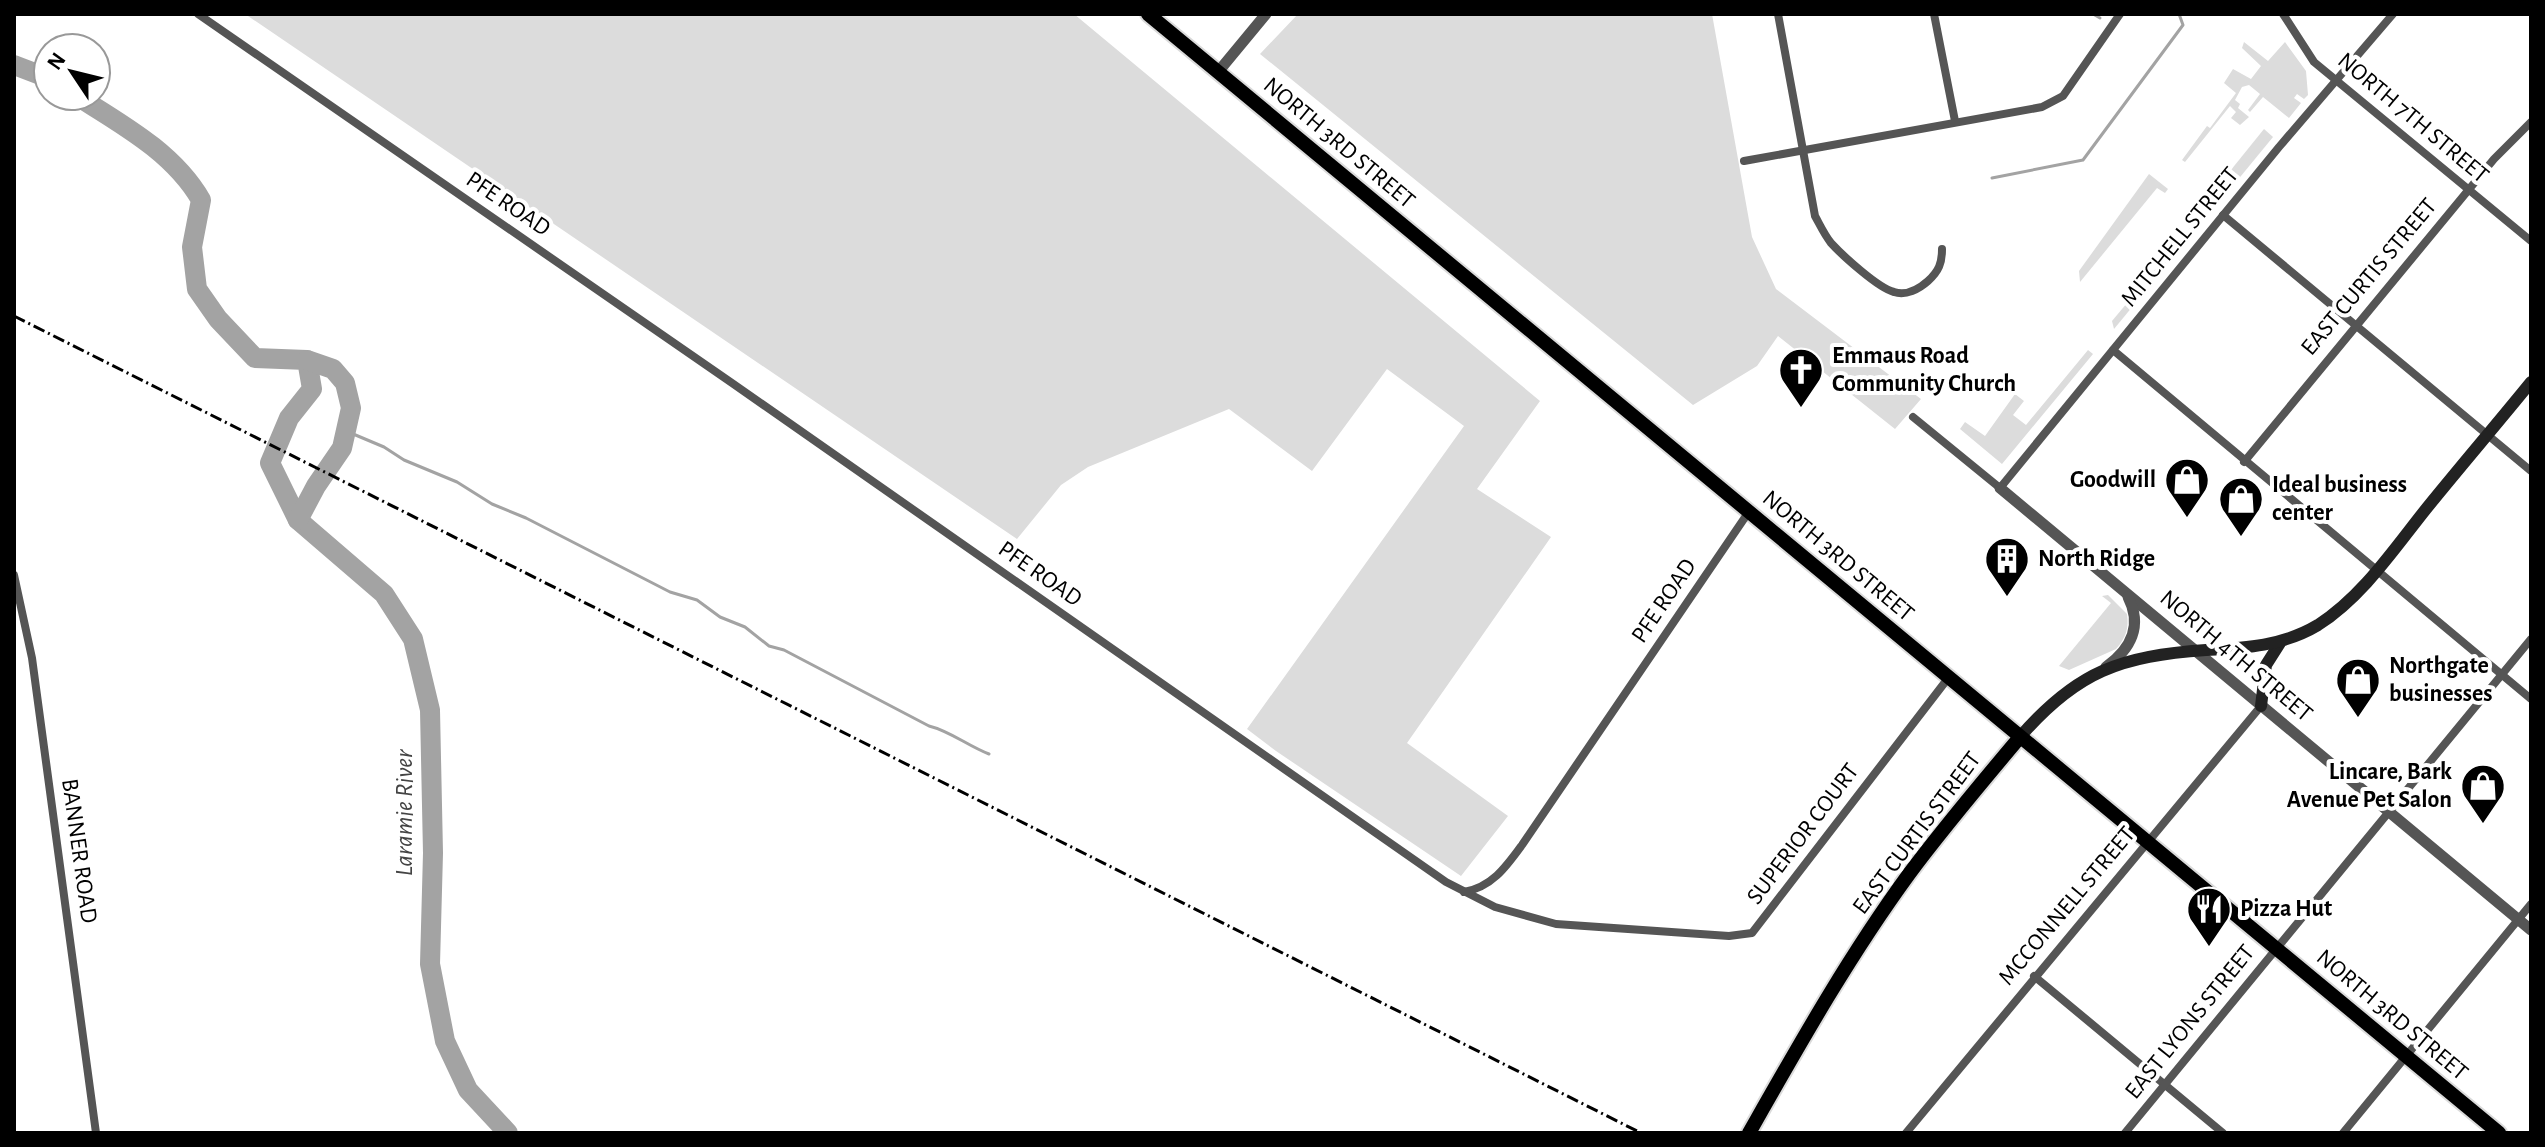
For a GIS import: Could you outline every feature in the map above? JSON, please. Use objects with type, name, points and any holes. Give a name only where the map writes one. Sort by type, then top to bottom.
[{"type":"main road","name":"NORTH 3RD STREET","points":[[1148,14],[2499,1133]]},
{"type":"main road","points":[[2261,706],[2266,665],[2280,643],[2317,625],[2346,603],[2376,571],[2531,382]]},
{"type":"main road","name":"EAST CURTIS STREET","points":[[1749,1133],[1830,992],[1874,924],[1950,821],[2057,697],[2104,669],[2129,661],[2280,643]]},
{"type":"street","name":"PFE ROAD","points":[[198,14],[1464,892],[1475,890],[1497,877],[1522,845],[1750,510]]},
{"type":"street","points":[[1218,72],[1266,14]]},
{"type":"street","points":[[1778,14],[1815,216],[1824,233],[1834,246],[1882,286],[1896,293],[1917,290],[1936,273],[1942,262],[1942,249]]},
{"type":"street","points":[[1934,14],[1955,121]]},
{"type":"street","points":[[1744,161],[2054,103],[2063,96],[2120,14]]},
{"type":"street","name":"NORTH 7TH STREET","points":[[2283,14],[2314,62],[2531,241]]},
{"type":"street","name":"MITCHELL STREET","points":[[2000,488],[2223,215],[2393,14]]},
{"type":"street","name":"EAST CURTIS STREET","points":[[2244,462],[2511,140],[2531,122]]},
{"type":"street","points":[[2223,215],[2531,471]]},
{"type":"street","points":[[2113,350],[2531,699]]},
{"type":"street","name":"NORTH 4TH STREET","points":[[1913,417],[2531,930]]},
{"type":"street","name":"BANNER ROAD","points":[[14,575],[32,658],[96,1133]]},
{"type":"street","points":[[2104,669],[2132,641],[2136,619],[2126,593]]},
{"type":"street","name":"EAST LYONS STREET","points":[[2125,1133],[2531,639]]},
{"type":"street","name":"SUPERIOR COURT","points":[[1464,892],[1495,907],[1556,924],[1729,936],[1752,933],[1949,677]]},
{"type":"street","name":"MCCONNELL STREET","points":[[1906,1133],[2261,706]]},
{"type":"street","points":[[2343,1133],[2531,904]]},
{"type":"street","points":[[2034,976],[2223,1133]]},
{"type":"shaded area","points":[[245,14],[1074,14],[1540,401],[1477,489],[1551,537],[1407,743],[1508,816],[1461,876],[1247,729],[1464,426],[1387,369],[1312,471],[1229,409],[1088,467],[1061,485],[1017,539]]},
{"type":"shaded area","points":[[1298,14],[1712,14],[1752,237],[1776,289],[1921,399],[1895,429],[1778,336],[1757,366],[1693,405],[1260,54]]},
{"type":"shaded area","points":[[2244,42],[2268,61],[2285,42],[2306,71],[2308,95],[2304,99],[2297,94],[2294,98],[2301,103],[2289,118],[2263,97],[2250,112],[2248,110],[2260,94],[2249,85],[2242,87],[2235,100],[2240,104],[2238,108],[2249,117],[2240,125],[2231,118],[2236,112],[2230,106],[2185,162],[2182,160],[2207,126],[2210,128],[2236,93],[2224,83],[2233,69],[2251,79],[2261,66],[2242,48]]},
{"type":"shaded area","points":[[2264,129],[2273,137],[2227,193],[2218,186]]},
{"type":"shaded area","points":[[2149,174],[2168,189],[2165,193],[2157,188],[2080,282],[2079,271]]},
{"type":"shaded area","points":[[2200,216],[2204,220],[2114,329],[2112,321]]},
{"type":"shaded area","points":[[2088,350],[2093,354],[2002,464],[1960,429],[1965,422],[1985,436],[2015,394],[2024,401],[2013,415],[2026,425]]},
{"type":"shaded area","points":[[2108,595],[2127,614],[2126,633],[2119,645],[2069,670],[2059,666],[2111,603],[2102,596]]},
{"type":"waterway","points":[[2093,14],[2100,18]]},
{"type":"waterway","points":[[1992,178],[2083,160],[2183,25],[2179,14]]},
{"type":"waterway","name":"Laramie River","points":[[14,65],[32,72]]},
{"type":"waterway","name":"Laramie River","points":[[102,112],[162,154],[190,183],[201,200],[192,247],[197,289],[218,319],[255,358],[307,360],[312,389],[289,418],[270,463],[298,520],[384,594],[413,639],[430,710],[433,853],[430,964],[445,1041],[468,1090],[508,1133]]},
{"type":"waterway","name":"Laramie River","points":[[298,520],[342,448],[351,408],[345,383],[333,369],[307,360]]},
{"type":"waterway","points":[[346,431],[457,482],[492,504],[526,518],[670,592],[697,600],[720,617],[745,627],[769,646],[784,650],[989,754]]},
{"type":"railway","points":[[14,316],[1641,1133]]},
{"type":"place","name":"Emmaus Road Community Church","points":[[1801,409]]},
{"type":"place","name":"Goodwill","points":[[2187,519]]},
{"type":"place","name":"Ideal business center","points":[[2241,538]]},
{"type":"place","name":"North Ridge","points":[[2007,598]]},
{"type":"place","name":"Northgate businesses","points":[[2358,719]]},
{"type":"place","name":"Lincare, Bark Avenue Pet Salon","points":[[2483,825]]},
{"type":"place","name":"Pizza Hut","points":[[2209,948]]}]
